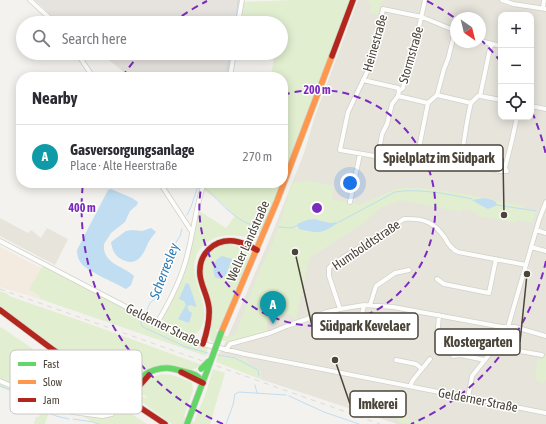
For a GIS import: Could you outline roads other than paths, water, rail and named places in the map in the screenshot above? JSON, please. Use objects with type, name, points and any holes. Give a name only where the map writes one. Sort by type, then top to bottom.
[{"type":"main road","name":"Weller Landstraße","points":[[288,172],[353,0]]},
{"type":"main road","name":"Weller Landstraße","points":[[204,370],[212,356],[282,188]]},
{"type":"main road","points":[[203,344],[210,314],[207,297],[200,275],[202,256],[206,250],[214,244],[224,241],[239,242],[257,250]]},
{"type":"main road","points":[[0,310],[19,326],[54,350]]},
{"type":"main road","points":[[142,377],[148,372],[164,368],[192,373],[199,377],[203,383]]},
{"type":"main road","points":[[179,370],[187,376],[203,383]]},
{"type":"main road","points":[[187,424],[203,383],[204,370],[192,373]]},
{"type":"main road","points":[[142,409],[165,424]]},
{"type":"street","points":[[30,0],[47,16]]},
{"type":"street","points":[[239,16],[242,0]]},
{"type":"street","name":"Stormstraße","points":[[378,157],[382,134],[387,124],[392,104],[398,96],[399,91],[403,88],[409,61],[414,50],[425,0]]},
{"type":"street","points":[[502,0],[513,4],[545,9],[544,0]]},
{"type":"street","name":"Heinestraße","points":[[450,29],[422,17],[383,10],[373,57],[348,112],[340,150],[392,159],[461,162],[506,171],[505,168],[515,120]]},
{"type":"street","points":[[486,43],[498,45]]},
{"type":"street","points":[[480,96],[491,44]]},
{"type":"street","points":[[419,160],[419,148],[428,103],[437,95],[451,48]]},
{"type":"street","points":[[81,60],[89,72]]},
{"type":"street","points":[[231,72],[233,60]]},
{"type":"street","points":[[363,80],[398,88],[399,91]]},
{"type":"street","points":[[437,95],[471,103]]},
{"type":"street","points":[[398,96],[428,103]]},
{"type":"street","points":[[461,162],[466,124],[471,103],[478,96],[498,99]]},
{"type":"street","points":[[534,107],[546,109]]},
{"type":"street","points":[[350,202],[360,154]]},
{"type":"street","points":[[163,188],[192,232]]},
{"type":"street","points":[[157,323],[181,274],[188,253],[196,208],[202,188]]},
{"type":"street","points":[[468,398],[472,376],[496,347],[508,327],[542,210],[546,202]]},
{"type":"street","name":"Humboldtstraße","points":[[340,309],[329,276],[329,268],[404,219],[432,224],[439,229],[451,248],[458,252],[526,265]]},
{"type":"street","points":[[536,230],[546,233]]},
{"type":"street","name":"Gelderner Straße","points":[[0,241],[176,333],[203,344],[226,350],[546,413]]},
{"type":"street","points":[[531,247],[546,251]]},
{"type":"street","points":[[437,279],[444,284],[489,293],[496,259]]},
{"type":"street","points":[[370,305],[376,286],[395,273],[409,270]]},
{"type":"street","points":[[358,332],[364,305]]},
{"type":"street","points":[[226,350],[230,344],[270,333],[340,309],[364,305],[393,307],[515,327],[546,336]]},
{"type":"street","points":[[438,328],[439,315]]},
{"type":"street","points":[[496,347],[542,355]]},
{"type":"street","points":[[453,356],[460,355],[485,360]]},
{"type":"street","points":[[396,360],[416,364],[422,369]]},
{"type":"street","points":[[410,386],[413,380],[430,360]]},
{"type":"street","points":[[0,381],[10,385]]},
{"type":"street","points":[[87,414],[102,416],[112,414]]},
{"type":"water","points":[[111,189],[138,202],[137,205],[130,211],[125,222],[111,233],[104,244],[106,256],[114,264],[134,276],[131,285],[126,289],[84,266],[79,260],[77,254],[77,250],[108,190]]},
{"type":"water","points":[[485,198],[495,201],[497,205],[488,209],[472,200]]},
{"type":"water","points":[[314,219],[330,223],[339,222],[320,232],[299,229],[297,224]]},
{"type":"water","points":[[151,228],[156,232],[140,258],[133,262],[128,262],[120,259],[116,255],[111,242],[126,231],[142,231]]},
{"type":"water","points":[[222,256],[232,259],[226,275],[220,279],[215,277],[214,265],[215,262]]},
{"type":"water","points":[[186,283],[189,284],[196,305],[196,307],[190,305],[187,307],[192,313],[189,323],[178,319],[186,305],[184,301],[179,299]]},
{"type":"waterway","name":"Scherresley","points":[[237,16],[238,0]]},
{"type":"waterway","name":"Scherresley","points":[[227,71],[229,60]]},
{"type":"waterway","name":"Scherresley","points":[[187,215],[197,188]]},
{"type":"waterway","points":[[205,188],[235,216],[242,221],[257,226]]},
{"type":"waterway","points":[[339,222],[395,192],[424,191],[472,199]]},
{"type":"waterway","points":[[497,205],[536,211]]},
{"type":"waterway","points":[[279,227],[291,228],[297,226]]},
{"type":"waterway","name":"Scherresley","points":[[146,312],[150,303],[158,296],[162,284],[163,274],[168,265],[170,252],[180,236],[182,229]]},
{"type":"waterway","name":"Scherresley","points":[[141,321],[143,327],[186,347],[208,353]]},
{"type":"waterway","name":"Scherresley","points":[[218,355],[235,358],[258,370],[259,376]]},
{"type":"waterway","name":"Scherresley","points":[[255,385],[257,393]]},
{"type":"waterway","points":[[0,386],[10,390]]},
{"type":"waterway","points":[[226,424],[233,405],[235,394],[239,392],[286,395]]},
{"type":"waterway","points":[[289,396],[324,412],[359,424]]},
{"type":"waterway","points":[[51,414],[69,419]]},
{"type":"waterway","points":[[73,419],[99,424]]},
{"type":"railway","points":[[0,289],[380,424]]},
{"type":"place","name":"Spielplatz im Südpark","points":[[504,215]]},
{"type":"place","name":"Südpark Kevelaer","points":[[295,252]]},
{"type":"place","name":"Klostergarten","points":[[527,274]]},
{"type":"place","name":"Gasversorgungsanlage","points":[[273,324]]},
{"type":"place","name":"Imkerei","points":[[335,360]]}]
